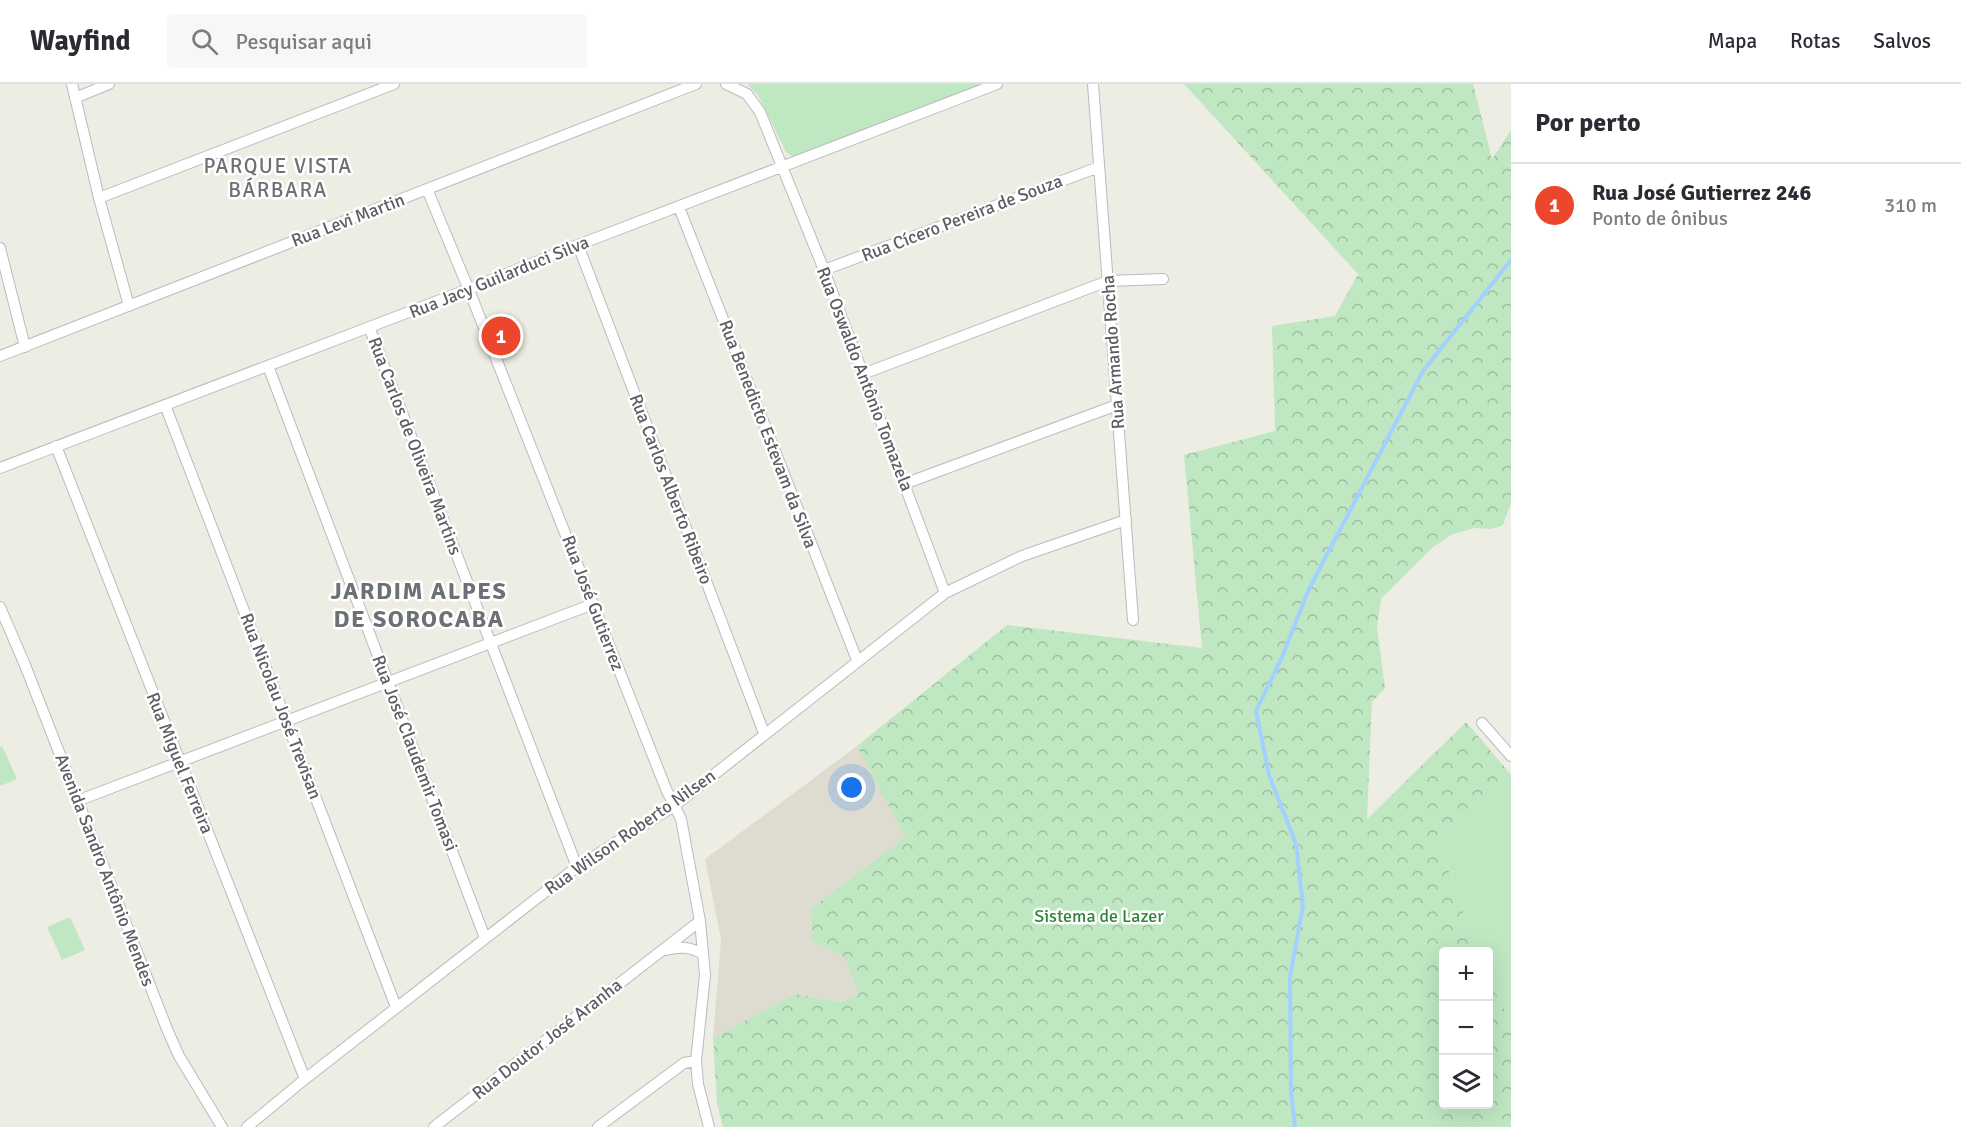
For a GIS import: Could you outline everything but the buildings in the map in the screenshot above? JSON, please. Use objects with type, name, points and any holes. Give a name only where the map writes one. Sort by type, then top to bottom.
[{"type":"street","points":[[72,84],[99,198],[129,306]]},
{"type":"street","points":[[75,98],[109,84]]},
{"type":"street","points":[[99,198],[394,84]]},
{"type":"street","name":"Rua Levi Martin","points":[[0,356],[696,84]]},
{"type":"street","name":"Rua Oswaldo Antônio Tomazela","points":[[726,84],[747,94],[759,112],[824,270],[945,593]]},
{"type":"street","name":"Rua Jacy Guilarduci Silva","points":[[0,468],[997,84]]},
{"type":"street","name":"Rua Armando Rocha","points":[[1093,84],[1133,620]]},
{"type":"street","name":"Rua Cícero Pereira de Souza","points":[[824,270],[1099,166]]},
{"type":"street","name":"Rua José Gutierrez","points":[[427,189],[681,819],[700,921],[705,975],[696,1061],[700,1095],[709,1127]]},
{"type":"street","name":"Rua Benedicto Estevam da Silva","points":[[679,207],[857,660]]},
{"type":"street","name":"Rua Carlos Alberto Ribeiro","points":[[578,245],[764,733]]},
{"type":"street","points":[[0,248],[25,346]]},
{"type":"street","points":[[863,374],[1108,281],[1163,279]]},
{"type":"street","name":"Rua Carlos de Oliveira Martins","points":[[369,327],[577,867]]},
{"type":"street","name":"Rua José Claudemir Tomasi","points":[[268,366],[485,938]]},
{"type":"street","name":"Rua Nicolau José Trevisan","points":[[165,405],[396,1007]]},
{"type":"street","points":[[904,484],[1117,405]]},
{"type":"street","name":"Rua Miguel Ferreira","points":[[56,446],[305,1079]]},
{"type":"street","name":"Rua Wilson Roberto Nilsen","points":[[247,1127],[396,1007],[577,867],[674,806],[945,593],[1022,556],[1126,520]]},
{"type":"street","points":[[77,801],[593,604]]},
{"type":"street","name":"Avenida Sandro Antônio Mendes","points":[[0,607],[25,665],[167,1029],[179,1056],[222,1127]]},
{"type":"street","points":[[1482,723],[1511,756]]},
{"type":"street","name":"Rua Doutor José Aranha","points":[[434,1127],[700,921]]},
{"type":"street","points":[[660,951],[679,947],[692,948],[703,954]]},
{"type":"street","points":[[598,1127],[684,1063],[696,1061]]},
{"type":"shaded area","points":[[857,746],[905,837],[812,908],[812,941],[843,956],[859,995],[842,1002],[795,994],[713,1038],[721,939],[705,859]]},
{"type":"green space","points":[[747,84],[989,84],[792,156],[786,152],[758,95]]},
{"type":"green space","name":"Sistema de Lazer","points":[[1184,84],[1473,84],[1492,159],[1511,130],[1511,504],[1502,526],[1491,529],[1474,528],[1451,535],[1433,547],[1381,599],[1377,627],[1385,688],[1372,702],[1367,819],[1466,722],[1508,771],[1437,837],[1476,947],[1439,947],[1439,1109],[1493,1109],[1493,989],[1511,1022],[1511,1127],[723,1127],[717,1103],[713,1038],[795,994],[842,1002],[859,995],[843,956],[812,941],[812,908],[905,837],[857,746],[1007,625],[1202,648],[1184,455],[1275,431],[1272,326],[1335,316],[1358,274]]},
{"type":"green space","points":[[2,746],[17,779],[0,786],[0,747]]},
{"type":"green space","points":[[1508,771],[1511,775],[1511,1022],[1493,989],[1493,947],[1476,947],[1437,837]]},
{"type":"green space","points":[[70,917],[85,950],[62,960],[47,927]]},
{"type":"waterway","points":[[1295,1127],[1291,1092],[1290,977],[1303,906],[1296,844],[1269,775],[1256,711],[1282,657],[1309,589],[1423,371],[1511,260]]},
{"type":"place","name":"Rua José Gutierrez 246","points":[[501,336]]},
{"type":"district","name":"PARQUE VISTA BÁRBARA","points":[[278,178]]},
{"type":"district","name":"JARDIM ALPES DE SOROCABA","points":[[419,605]]}]
